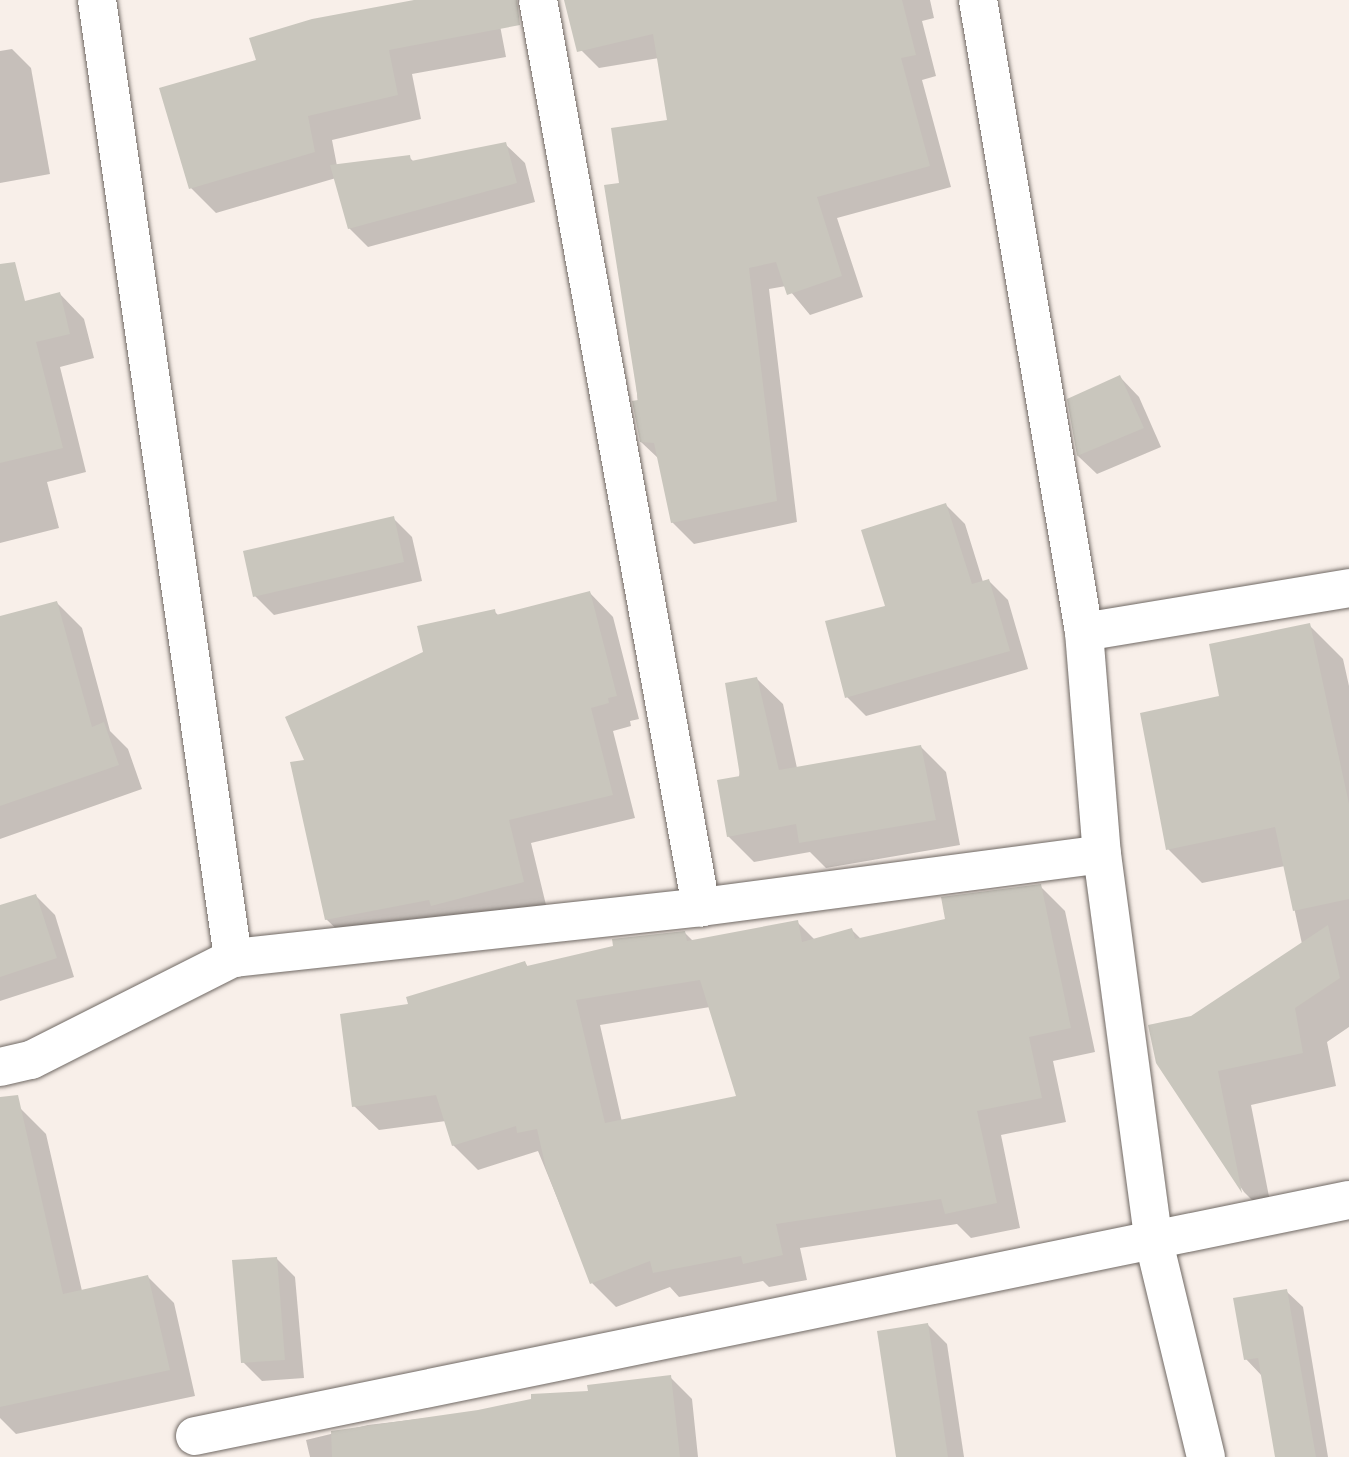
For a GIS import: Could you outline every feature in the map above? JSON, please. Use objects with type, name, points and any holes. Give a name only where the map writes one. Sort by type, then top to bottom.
[{"type":"street","points":[[97,0],[233,958]]},
{"type":"street","points":[[538,0],[701,907]]},
{"type":"street","points":[[978,0],[1084,632],[1102,854],[1153,1238],[1206,1457]]},
{"type":"street","points":[[1084,632],[1349,588]]},
{"type":"street","points":[[0,1068],[31,1060],[233,958],[701,907],[1102,854]]},
{"type":"street","points":[[195,1436],[1349,1200]]},
{"type":"building","points":[[414,0],[517,0],[520,25],[389,50],[398,95],[308,116],[315,152],[189,189],[159,88],[256,60],[249,38],[312,19]]},
{"type":"building","points":[[564,0],[902,0],[916,55],[901,58],[930,166],[817,197],[842,276],[787,295],[776,262],[749,268],[777,501],[671,523],[654,443],[640,442],[632,401],[638,400],[604,185],[619,183],[611,128],[667,120],[653,34],[577,52]]},
{"type":"building","points":[[506,142],[517,183],[348,229],[330,165],[410,155],[411,161]]},
{"type":"building","points":[[15,262],[25,301],[60,292],[70,334],[36,342],[63,448],[0,463],[0,264]]},
{"type":"building","points":[[1120,375],[1144,428],[1077,456],[1067,399]]},
{"type":"building","points":[[946,503],[972,584],[989,579],[1010,651],[845,698],[825,621],[885,606],[861,530]]},
{"type":"building","points":[[394,516],[404,562],[253,597],[243,551]]},
{"type":"building","points":[[590,591],[617,696],[608,698],[609,703],[591,708],[613,795],[509,820],[524,882],[431,906],[429,900],[325,920],[290,762],[304,760],[285,717],[423,652],[417,626],[495,609],[496,615]]},
{"type":"building","points":[[57,601],[92,727],[104,722],[119,765],[0,806],[0,616]]},
{"type":"building","points":[[1310,623],[1349,804],[1349,899],[1293,911],[1275,827],[1166,850],[1140,713],[1219,696],[1209,644]]},
{"type":"building","points":[[757,677],[779,770],[921,745],[936,820],[799,843],[796,824],[727,837],[717,780],[740,776],[725,683]]},
{"type":"building","points":[[1041,884],[1071,1028],[1029,1037],[1042,1098],[977,1111],[997,1203],[945,1214],[941,1199],[776,1224],[783,1255],[743,1264],[741,1256],[653,1273],[650,1261],[590,1284],[546,1169],[537,1129],[517,1133],[516,1126],[452,1146],[436,1095],[352,1107],[340,1014],[408,1004],[406,997],[525,961],[527,966],[613,946],[612,939],[685,931],[687,941],[798,920],[802,942],[852,928],[855,939],[945,919],[941,897]],"holes":[[[700,980],[736,1096],[605,1123],[576,1000]]]},
{"type":"building","points":[[36,894],[57,958],[0,977],[0,905]]},
{"type":"building","points":[[1328,925],[1340,978],[1295,1008],[1303,1053],[1218,1071],[1242,1193],[1156,1063],[1148,1025],[1191,1016]]},
{"type":"building","points":[[18,1095],[63,1294],[148,1275],[170,1370],[0,1407],[0,1097]]},
{"type":"building","points":[[277,1257],[285,1360],[241,1363],[232,1260]]},
{"type":"building","points":[[1287,1289],[1316,1457],[1275,1457],[1258,1358],[1244,1360],[1233,1298]]},
{"type":"building","points":[[928,1323],[948,1457],[896,1457],[877,1331]]},
{"type":"building","points":[[671,1375],[680,1457],[332,1457],[331,1431],[478,1410],[531,1399],[531,1394],[588,1391],[587,1385]]}]
